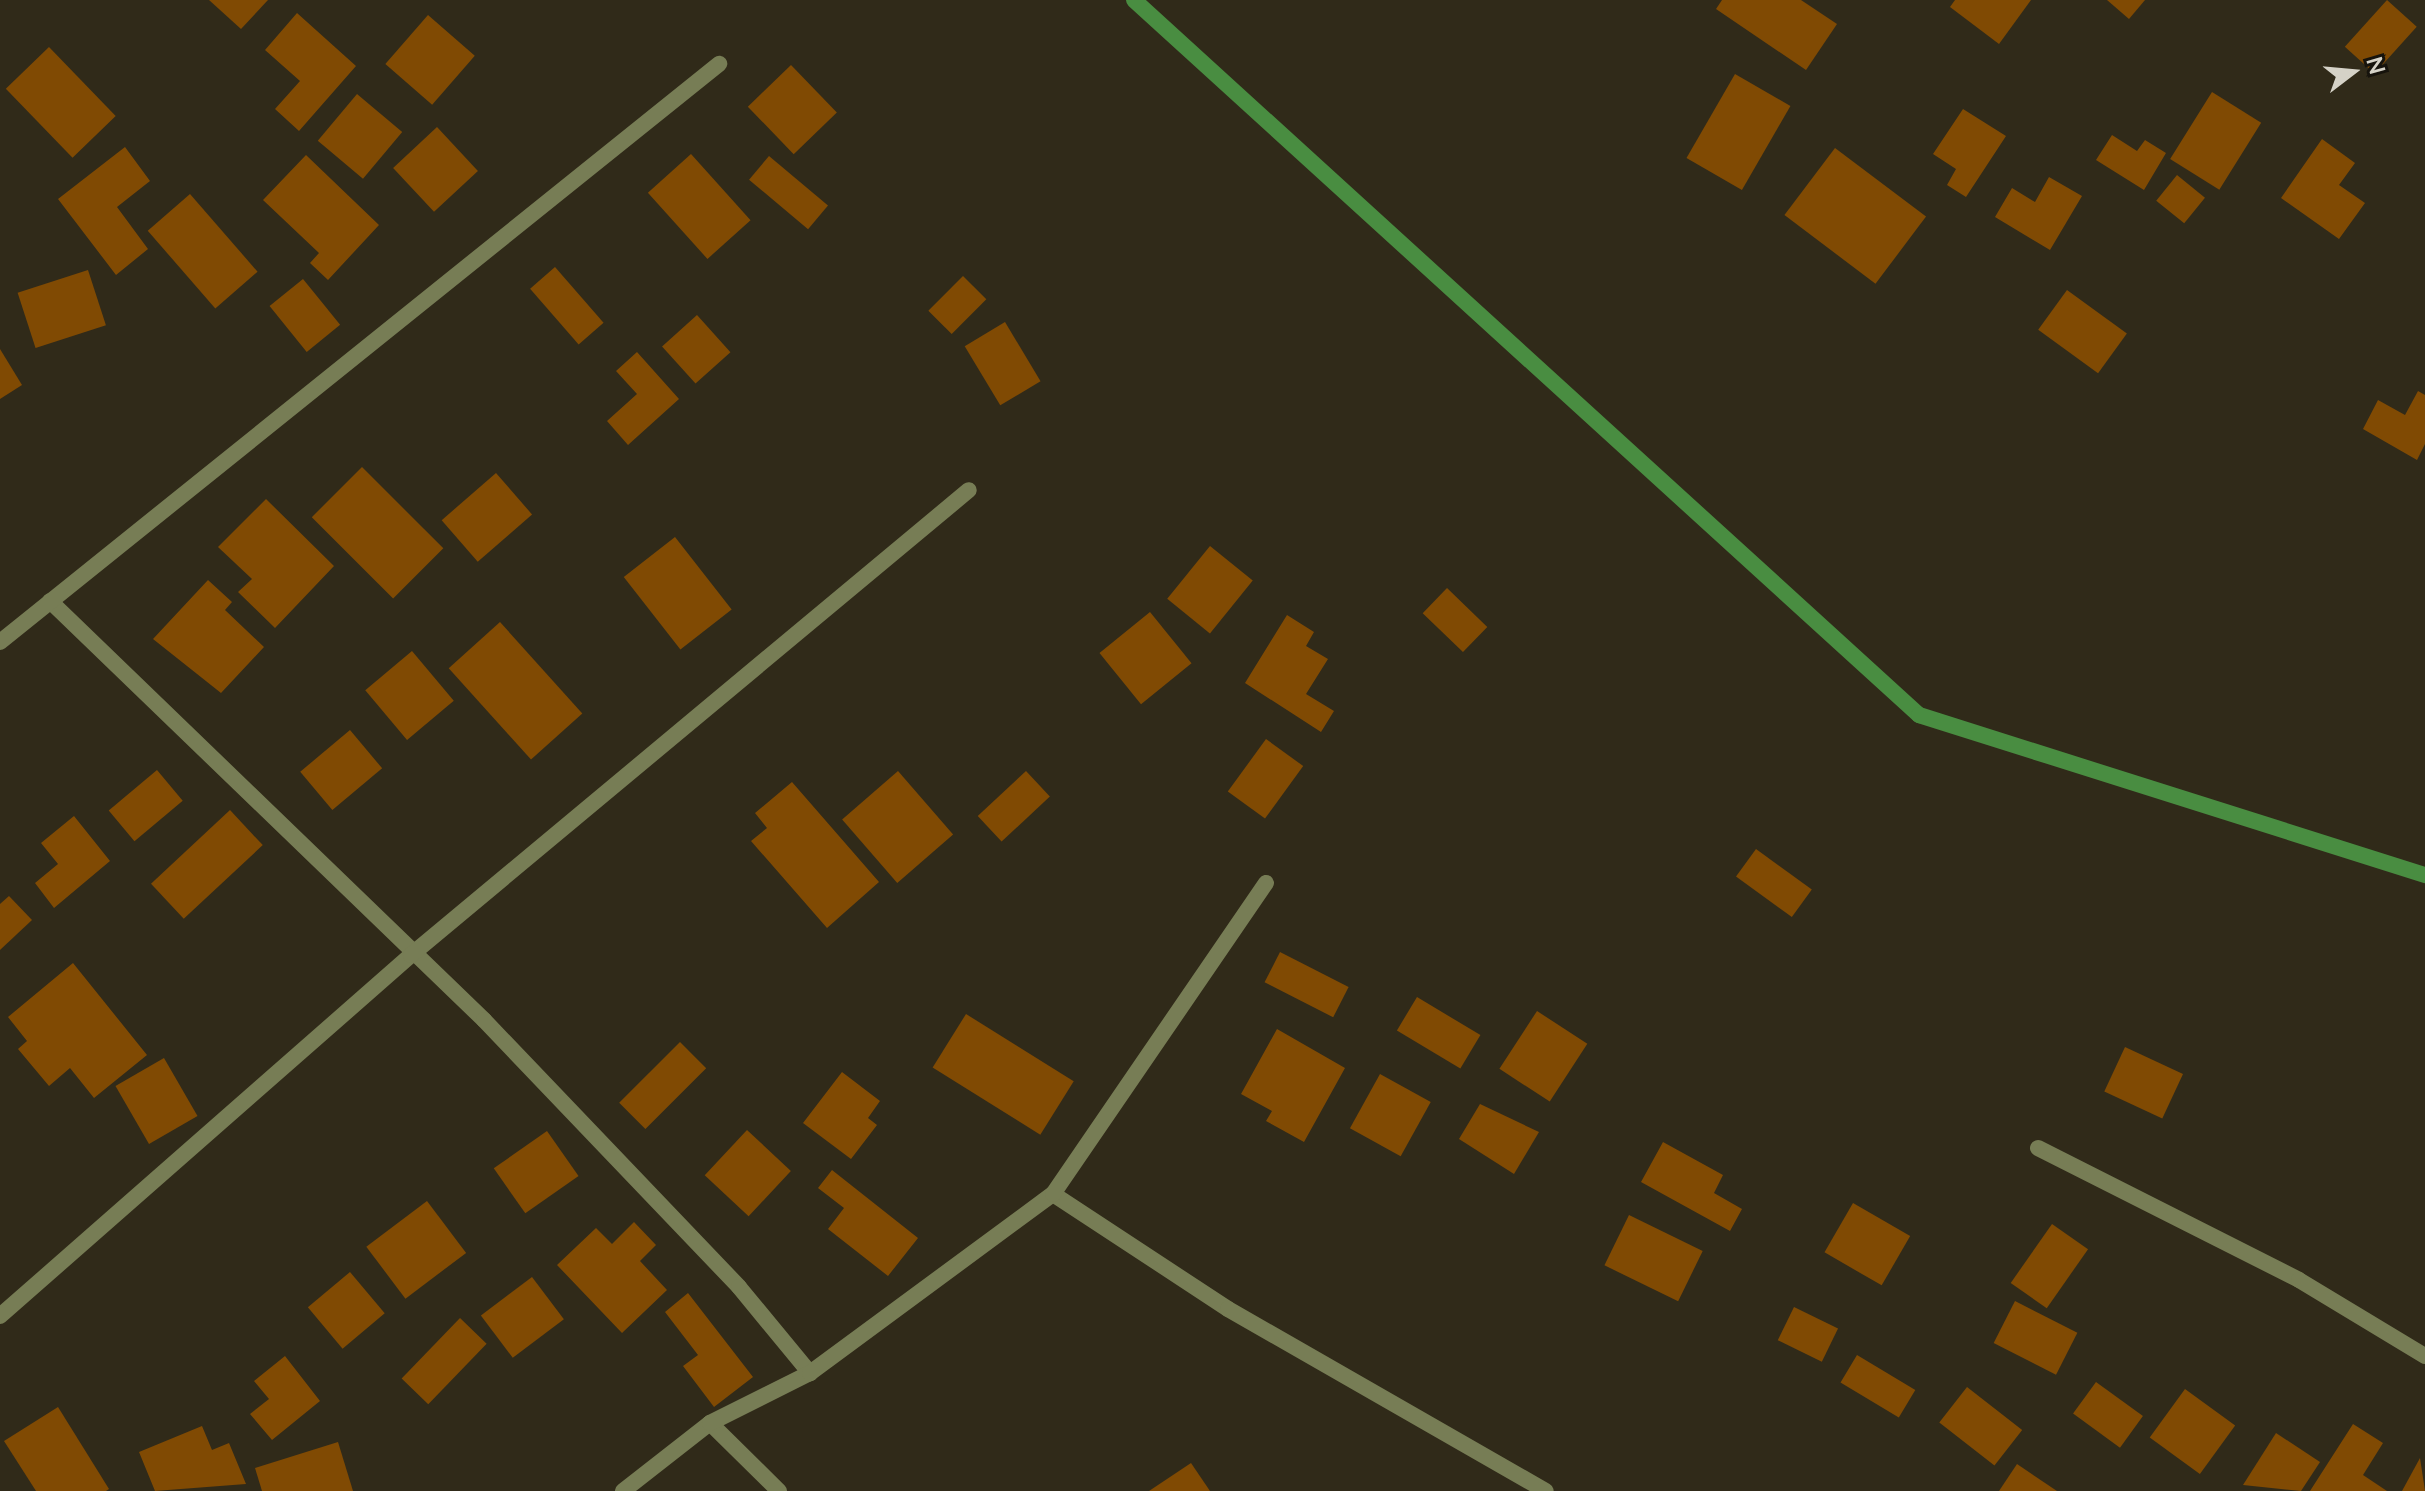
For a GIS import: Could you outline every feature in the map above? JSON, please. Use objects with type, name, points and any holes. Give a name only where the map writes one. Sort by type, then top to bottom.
[{"type":"street","points":[[0,642],[719,64]]},
{"type":"street","points":[[0,1316],[411,955],[969,490]]},
{"type":"street","points":[[50,601],[240,779],[411,955],[505,1042],[739,1287],[810,1373]]},
{"type":"street","points":[[623,1491],[710,1423],[810,1373],[1053,1194],[1266,883]]},
{"type":"street","points":[[2038,1148],[2299,1280],[2425,1356]]},
{"type":"street","points":[[1053,1194],[1228,1309],[1546,1491]]},
{"type":"street","points":[[710,1423],[779,1491]]},
{"type":"building","points":[[209,0],[268,0],[241,29]]},
{"type":"building","points":[[1722,0],[1801,0],[1837,24],[1806,70],[1716,9]]},
{"type":"building","points":[[1955,0],[2031,0],[1999,44],[1950,7]]},
{"type":"building","points":[[2107,0],[2145,0],[2129,19]]},
{"type":"building","points":[[2387,0],[2417,27],[2375,74],[2345,47]]},
{"type":"building","points":[[297,13],[356,66],[299,131],[275,109],[300,81],[265,50]]},
{"type":"building","points":[[428,15],[475,56],[432,105],[385,64]]},
{"type":"building","points":[[49,47],[116,116],[73,158],[6,89]]},
{"type":"building","points":[[791,65],[837,112],[794,154],[748,107]]},
{"type":"building","points":[[1735,74],[1790,106],[1742,190],[1686,158]]},
{"type":"building","points":[[2212,92],[2261,123],[2219,190],[2170,159]]},
{"type":"building","points":[[357,94],[402,132],[363,179],[318,141]]},
{"type":"building","points":[[1963,109],[2006,136],[1966,197],[1947,185],[1956,169],[1933,154]]},
{"type":"building","points":[[437,127],[478,171],[434,212],[393,168]]},
{"type":"building","points":[[2112,135],[2137,151],[2145,140],[2166,153],[2144,190],[2096,160]]},
{"type":"building","points":[[2322,139],[2355,163],[2339,185],[2365,203],[2339,239],[2281,198]]},
{"type":"building","points":[[125,147],[150,181],[117,207],[148,249],[116,275],[58,199]]},
{"type":"building","points":[[1835,148],[1926,217],[1875,284],[1784,215]]},
{"type":"building","points":[[691,154],[751,220],[707,259],[648,193]]},
{"type":"building","points":[[306,155],[379,225],[328,280],[310,263],[319,253],[263,200]]},
{"type":"building","points":[[769,156],[828,205],[808,229],[749,180]]},
{"type":"building","points":[[2177,175],[2205,198],[2184,223],[2156,201]]},
{"type":"building","points":[[2049,177],[2082,196],[2050,250],[1995,217],[2012,188],[2035,202]]},
{"type":"building","points":[[190,194],[258,272],[215,308],[148,231]]},
{"type":"building","points":[[555,267],[604,323],[579,344],[530,289]]},
{"type":"building","points":[[88,270],[106,325],[36,348],[18,293]]},
{"type":"building","points":[[963,276],[986,299],[952,334],[928,311]]},
{"type":"building","points":[[303,279],[340,325],[307,352],[270,306]]},
{"type":"building","points":[[2067,290],[2127,333],[2098,373],[2038,330]]},
{"type":"building","points":[[697,315],[730,352],[696,384],[662,346]]},
{"type":"building","points":[[1005,322],[1041,381],[1000,405],[965,346]]},
{"type":"building","points":[[0,349],[22,385],[0,399]]},
{"type":"building","points":[[637,352],[679,399],[628,445],[607,421],[637,394],[616,371]]},
{"type":"building","points":[[2418,391],[2425,395],[2425,444],[2417,460],[2363,429],[2378,400],[2405,415]]},
{"type":"building","points":[[362,467],[443,548],[393,599],[312,517]]},
{"type":"building","points":[[496,473],[532,515],[478,562],[442,520]]},
{"type":"building","points":[[266,499],[334,566],[275,628],[238,592],[252,579],[218,547]]},
{"type":"building","points":[[675,537],[732,609],[680,650],[624,577]]},
{"type":"building","points":[[1210,546],[1253,581],[1210,633],[1167,599]]},
{"type":"building","points":[[208,580],[232,602],[225,610],[264,647],[221,693],[153,639]]},
{"type":"building","points":[[1447,588],[1487,627],[1463,652],[1423,613]]},
{"type":"building","points":[[1150,612],[1192,663],[1141,704],[1099,653]]},
{"type":"building","points":[[1287,615],[1314,632],[1306,646],[1328,659],[1306,694],[1334,711],[1321,732],[1245,683]]},
{"type":"building","points":[[500,622],[582,713],[531,760],[449,668]]},
{"type":"building","points":[[412,651],[454,701],[407,740],[365,690]]},
{"type":"building","points":[[350,730],[382,768],[332,810],[300,772]]},
{"type":"building","points":[[1266,739],[1303,766],[1265,819],[1228,792]]},
{"type":"building","points":[[157,770],[183,801],[134,841],[109,810]]},
{"type":"building","points":[[898,771],[953,834],[897,883],[842,820]]},
{"type":"building","points":[[1026,771],[1050,797],[1002,842],[978,816]]},
{"type":"building","points":[[792,782],[879,882],[827,928],[751,841],[767,828],[755,813]]},
{"type":"building","points":[[230,810],[263,845],[184,919],[151,884]]},
{"type":"building","points":[[74,816],[110,861],[54,908],[35,883],[58,864],[41,843]]},
{"type":"building","points":[[1756,849],[1812,890],[1792,917],[1736,877]]},
{"type":"building","points":[[9,896],[32,920],[0,950],[0,904]]},
{"type":"building","points":[[1280,952],[1349,987],[1333,1017],[1265,982]]},
{"type":"building","points":[[73,963],[147,1055],[94,1098],[70,1068],[49,1086],[18,1049],[27,1041],[8,1017]]},
{"type":"building","points":[[1417,997],[1480,1035],[1460,1069],[1397,1030]]},
{"type":"building","points":[[1537,1011],[1587,1044],[1550,1102],[1499,1069]]},
{"type":"building","points":[[966,1014],[1074,1081],[1040,1135],[933,1067]]},
{"type":"building","points":[[1277,1029],[1345,1068],[1304,1142],[1266,1121],[1272,1111],[1241,1094]]},
{"type":"building","points":[[680,1042],[706,1068],[645,1129],[619,1103]]},
{"type":"building","points":[[2125,1047],[2183,1074],[2162,1118],[2104,1091]]},
{"type":"building","points":[[164,1058],[198,1116],[149,1144],[116,1086]]},
{"type":"building","points":[[842,1072],[880,1101],[868,1118],[877,1125],[851,1159],[803,1123]]},
{"type":"building","points":[[1380,1074],[1431,1102],[1401,1156],[1350,1128]]},
{"type":"building","points":[[1480,1104],[1539,1132],[1514,1174],[1459,1139]]},
{"type":"building","points":[[747,1130],[791,1171],[749,1216],[705,1175]]},
{"type":"building","points":[[547,1131],[579,1176],[525,1213],[494,1168]]},
{"type":"building","points":[[1663,1142],[1723,1175],[1714,1193],[1742,1209],[1730,1231],[1641,1182]]},
{"type":"building","points":[[832,1170],[918,1238],[888,1276],[828,1229],[844,1208],[818,1188]]},
{"type":"building","points":[[427,1201],[466,1253],[405,1299],[366,1247]]},
{"type":"building","points":[[1853,1203],[1910,1236],[1882,1285],[1824,1252]]},
{"type":"building","points":[[1629,1215],[1703,1251],[1678,1301],[1604,1265]]},
{"type":"building","points":[[634,1222],[656,1245],[640,1261],[667,1290],[622,1333],[557,1265],[596,1228],[612,1244]]},
{"type":"building","points":[[2052,1224],[2088,1249],[2047,1308],[2011,1283]]},
{"type":"building","points":[[350,1272],[385,1313],[343,1349],[308,1307]]},
{"type":"building","points":[[532,1277],[564,1319],[513,1358],[481,1316]]},
{"type":"building","points":[[688,1293],[753,1377],[714,1407],[683,1366],[698,1355],[665,1312]]},
{"type":"building","points":[[2015,1301],[2077,1333],[2056,1375],[1994,1343]]},
{"type":"building","points":[[1794,1307],[1838,1328],[1822,1362],[1778,1340]]},
{"type":"building","points":[[460,1318],[487,1344],[428,1404],[402,1378]]},
{"type":"building","points":[[1857,1355],[1915,1390],[1899,1417],[1841,1382]]},
{"type":"building","points":[[285,1356],[320,1401],[272,1440],[250,1414],[269,1399],[254,1381]]},
{"type":"building","points":[[2096,1382],[2143,1416],[2120,1448],[2073,1414]]},
{"type":"building","points":[[1967,1387],[2022,1430],[1994,1466],[1939,1422]]},
{"type":"building","points":[[2185,1389],[2235,1425],[2200,1474],[2150,1438]]},
{"type":"building","points":[[58,1407],[109,1489],[106,1491],[36,1491],[4,1441]]},
{"type":"building","points":[[2353,1424],[2383,1443],[2363,1475],[2387,1491],[2310,1491]]},
{"type":"building","points":[[202,1426],[212,1450],[229,1443],[246,1484],[155,1491],[139,1452]]},
{"type":"building","points":[[2276,1433],[2320,1462],[2301,1491],[2243,1485]]},
{"type":"building","points":[[338,1442],[353,1491],[262,1491],[255,1468]]},
{"type":"building","points":[[2420,1458],[2425,1491],[2402,1491]]},
{"type":"building","points":[[1191,1463],[1210,1491],[1149,1491]]},
{"type":"building","points":[[2017,1464],[2057,1491],[1999,1491]]},
{"type":"waterway","points":[[1134,0],[1919,715],[2425,875]]}]
